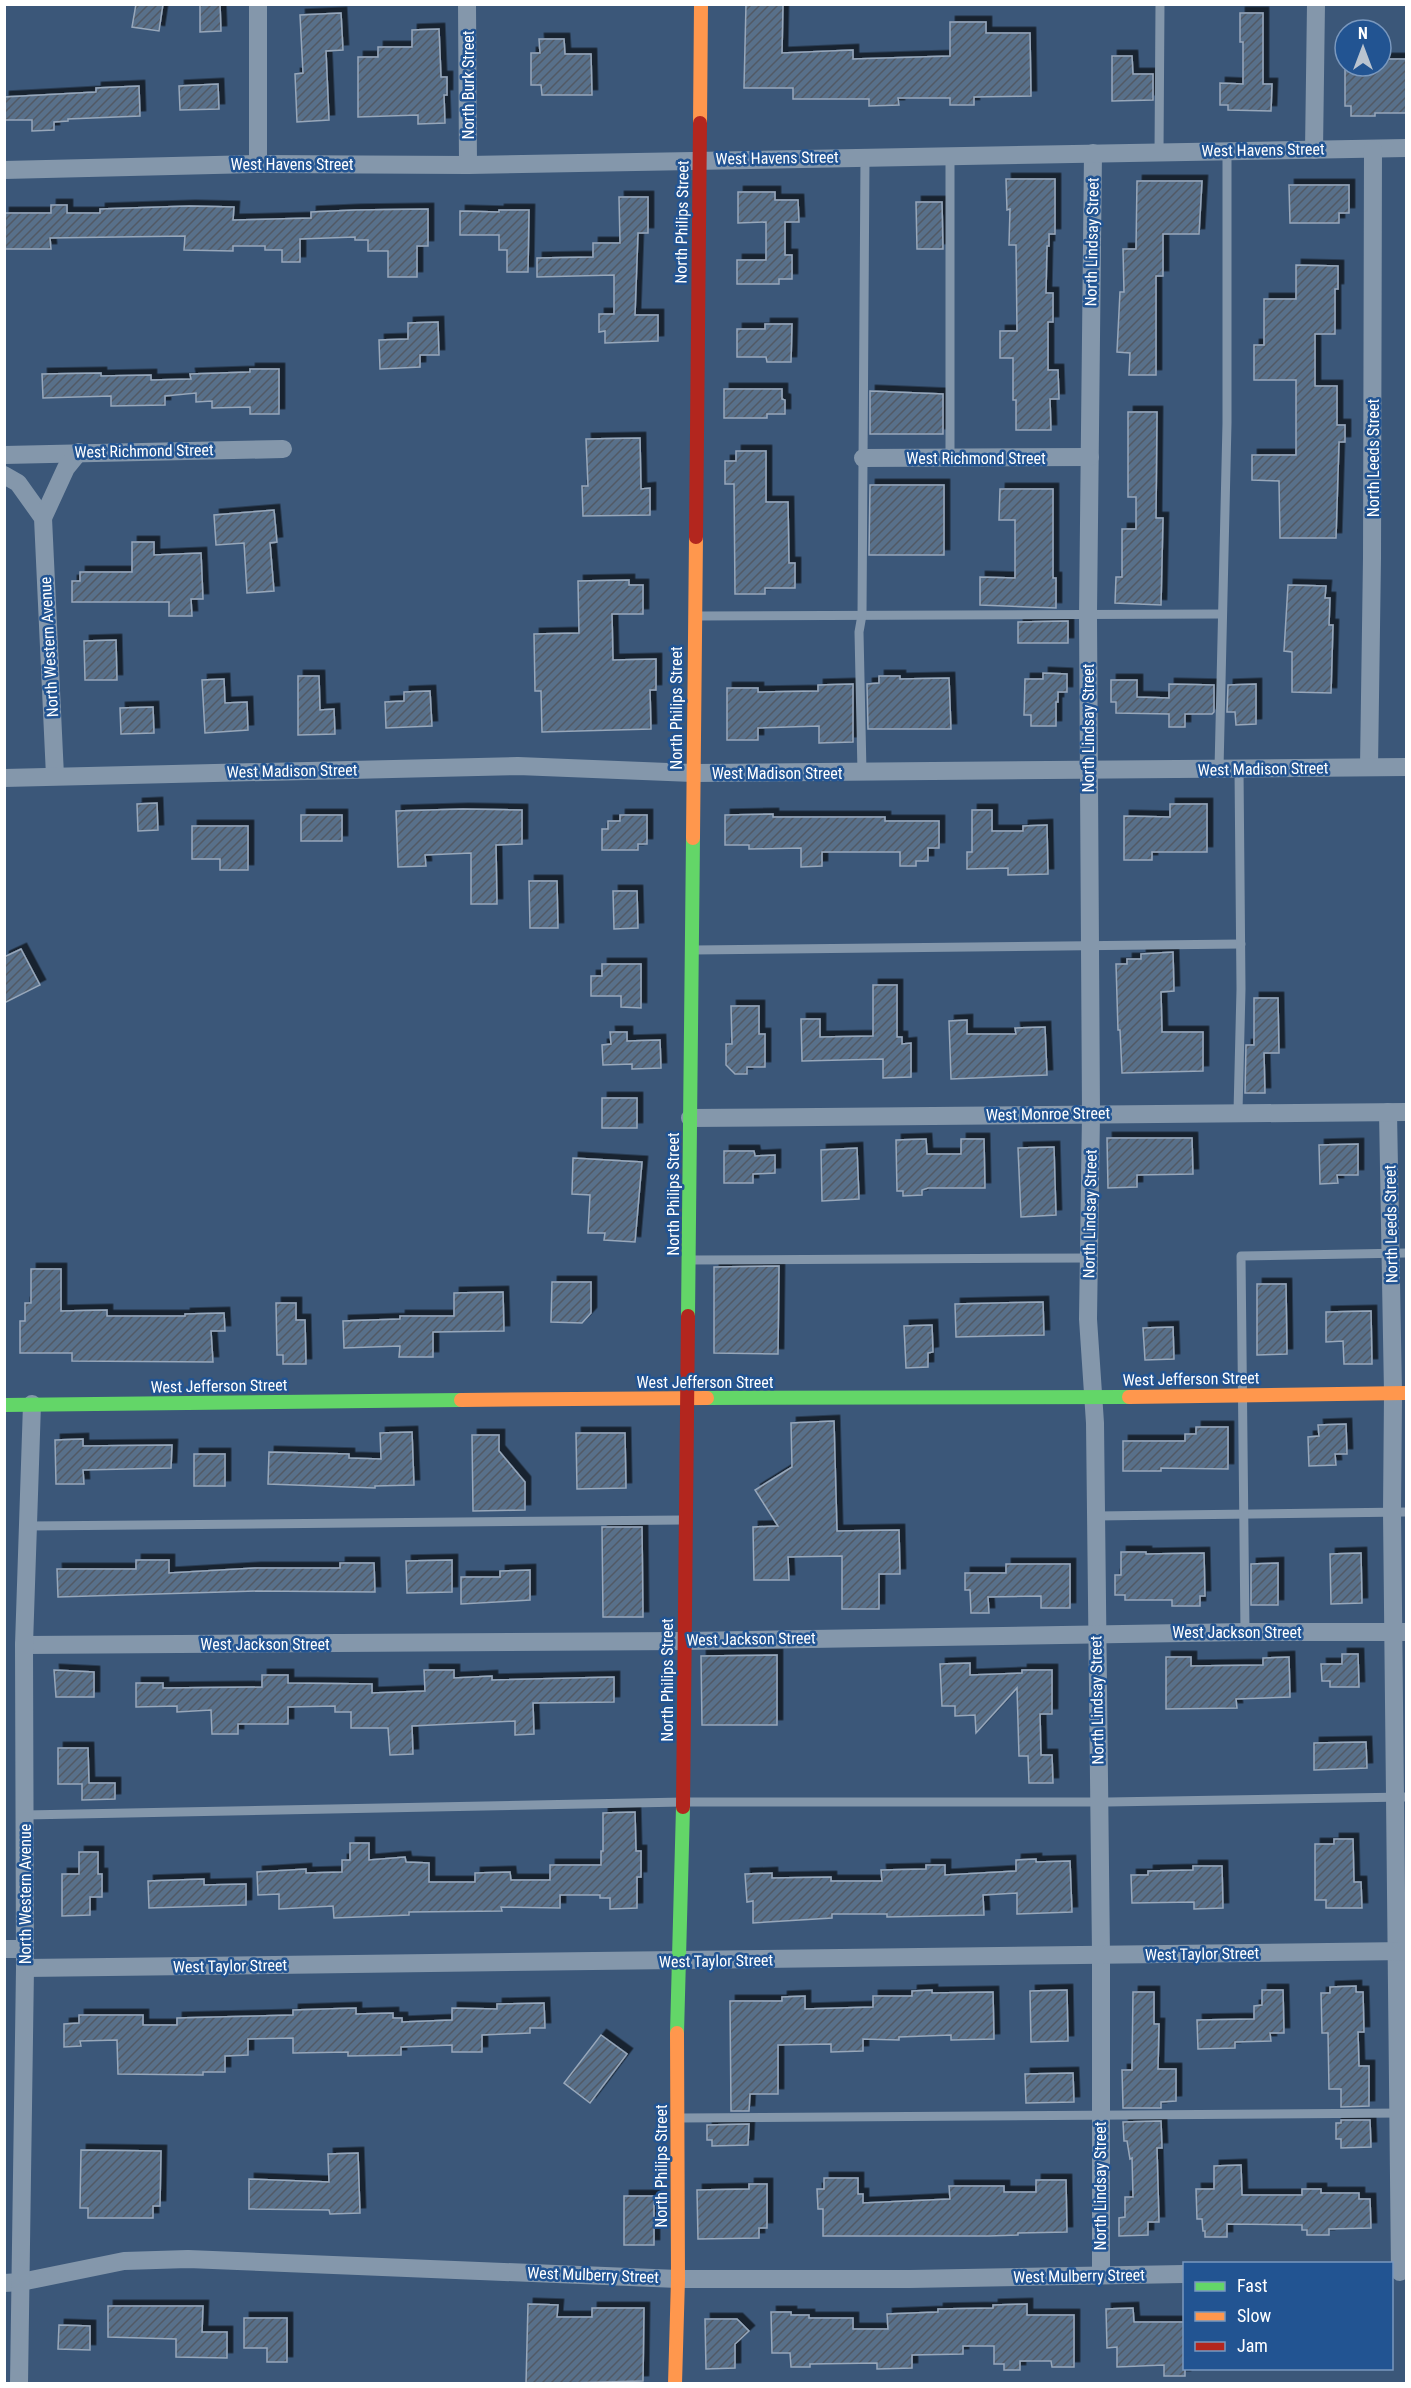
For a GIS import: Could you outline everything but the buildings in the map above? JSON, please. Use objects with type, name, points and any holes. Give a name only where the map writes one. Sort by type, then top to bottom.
[{"type":"street","points":[[258,4],[258,164]]},
{"type":"street","name":"North Burk Street","points":[[467,4],[468,165]]},
{"type":"street","name":"North Philips Street","points":[[675,2384],[678,2279],[678,1961],[683,1802],[693,616],[701,4]]},
{"type":"street","points":[[1314,150],[1316,4]]},
{"type":"street","name":"West Havens Street","points":[[4,170],[258,164],[468,165],[1407,148]]},
{"type":"street","name":"North Leeds Street","points":[[1369,767],[1373,149]]},
{"type":"street","name":"North Lindsay Street","points":[[1093,153],[1088,615],[1091,1114],[1088,1319],[1093,1397],[1096,1516],[1101,1955],[1101,2275]]},
{"type":"street","name":"West Richmond Street","points":[[4,455],[283,448]]},
{"type":"street","name":"North Western Avenue","points":[[55,776],[43,518],[66,468],[80,452]]},
{"type":"street","name":"West Richmond Street","points":[[863,459],[1090,457]]},
{"type":"street","points":[[4,475],[18,483],[43,518]]},
{"type":"street","name":"West Madison Street","points":[[4,778],[518,766],[693,773],[1407,767]]},
{"type":"street","name":"North Leeds Street","points":[[1397,1112],[1403,2113],[1399,2272]]},
{"type":"street","name":"West Monroe Street","points":[[690,1118],[1397,1112]]},
{"type":"street","name":"West Jefferson Street","points":[[4,1405],[1400,1393]]},
{"type":"street","name":"North Western Avenue","points":[[19,2384],[13,2282],[25,1968],[24,1646],[32,1404]]},
{"type":"street","name":"West Jackson Street","points":[[24,1646],[1400,1632]]},
{"type":"street","points":[[4,1949],[25,1949]]},
{"type":"street","name":"West Taylor Street","points":[[25,1968],[1402,1951]]},
{"type":"street","name":"West Mulberry Street","points":[[13,2282],[124,2261],[188,2259],[678,2279],[910,2279],[1183,2274]]},
{"type":"lane","points":[[1160,4],[1160,152]]},
{"type":"lane","points":[[1219,770],[1227,423],[1227,151]]},
{"type":"lane","points":[[950,156],[950,458]]},
{"type":"lane","points":[[862,772],[859,632],[862,615],[865,157]]},
{"type":"lane","points":[[693,616],[1222,614]]},
{"type":"lane","points":[[1238,1112],[1241,944],[1239,769]]},
{"type":"lane","points":[[691,950],[1241,944]]},
{"type":"lane","points":[[1245,1632],[1241,1256],[1399,1253]]},
{"type":"lane","points":[[689,1260],[1089,1258]]},
{"type":"lane","points":[[1096,1516],[1399,1512]]},
{"type":"lane","points":[[29,1526],[685,1520]]},
{"type":"lane","points":[[25,1815],[683,1802],[1099,1802],[1401,1798]]},
{"type":"lane","points":[[678,2118],[1403,2113]]},
{"type":"traffic: fast","points":[[688,1316],[693,838]]},
{"type":"traffic: fast","points":[[707,1398],[1129,1397]]},
{"type":"traffic: fast","points":[[4,1405],[461,1400]]},
{"type":"traffic: fast","points":[[677,2033],[683,1807]]},
{"type":"traffic: slow","points":[[700,123],[701,4]]},
{"type":"traffic: slow","points":[[693,838],[696,537]]},
{"type":"traffic: slow","points":[[1129,1397],[1406,1393]]},
{"type":"traffic: slow","points":[[461,1400],[707,1398]]},
{"type":"traffic: slow","points":[[675,2384],[678,2279],[677,2033]]},
{"type":"traffic: jam","points":[[696,537],[700,123]]},
{"type":"traffic: jam","points":[[683,1807],[688,1316]]}]
